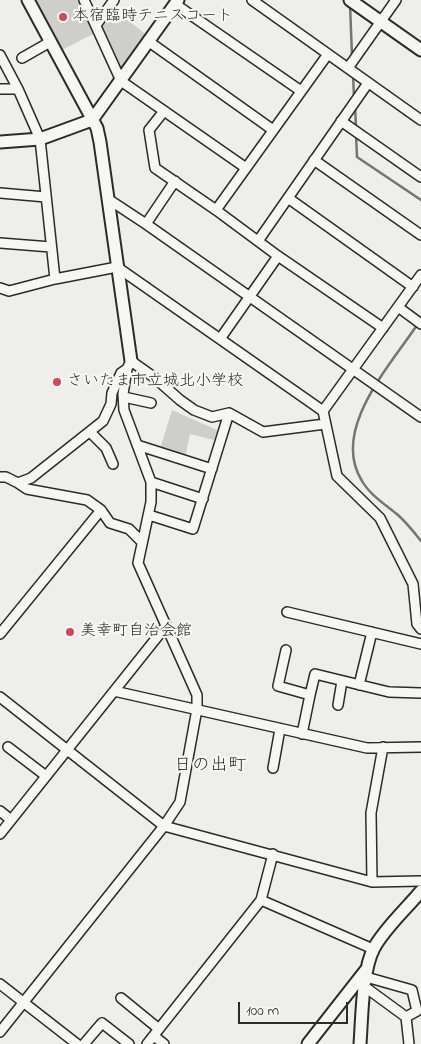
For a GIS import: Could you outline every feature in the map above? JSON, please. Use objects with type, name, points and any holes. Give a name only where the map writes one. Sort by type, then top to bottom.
[{"type":"street","points":[[0,1032],[164,826],[180,802],[197,709],[197,695],[138,562],[149,515],[151,482],[124,410],[129,365],[97,128],[28,0]]},
{"type":"street","points":[[84,0],[121,81],[246,168]]},
{"type":"street","points":[[96,25],[114,0]]},
{"type":"street","points":[[252,0],[421,120]]},
{"type":"street","points":[[350,0],[421,50]]},
{"type":"street","points":[[348,68],[396,0]]},
{"type":"street","points":[[0,142],[40,139],[92,120],[177,2],[301,91]]},
{"type":"street","points":[[148,41],[273,130]]},
{"type":"street","points":[[22,58],[50,42]]},
{"type":"street","points":[[216,210],[328,54]]},
{"type":"street","points":[[0,55],[18,89],[40,139],[55,279]]},
{"type":"street","points":[[258,241],[368,82]]},
{"type":"street","points":[[0,89],[18,89]]},
{"type":"street","points":[[164,111],[149,130],[155,168],[383,328]]},
{"type":"street","points":[[341,121],[421,177]]},
{"type":"street","points":[[314,160],[421,235]]},
{"type":"street","points":[[146,224],[175,181]]},
{"type":"street","points":[[0,193],[46,197]]},
{"type":"street","points":[[288,198],[412,287]]},
{"type":"street","points":[[108,199],[354,368],[421,417]]},
{"type":"street","points":[[0,242],[51,247]]},
{"type":"street","points":[[220,339],[278,256]]},
{"type":"street","points":[[0,288],[9,291],[55,279],[117,267],[323,411]]},
{"type":"street","points":[[421,275],[323,411],[337,476],[380,518],[413,584],[417,624],[421,629]]},
{"type":"street","points":[[398,307],[421,324]]},
{"type":"street","points":[[129,365],[155,378],[194,410],[212,417],[229,414],[263,432],[325,424]]},
{"type":"street","points":[[18,483],[31,478],[90,432],[105,417],[111,404],[112,393],[121,373],[129,365]]},
{"type":"street","points":[[124,397],[151,403]]},
{"type":"street","points":[[149,515],[193,529],[229,414]]},
{"type":"street","points":[[90,432],[106,448],[113,464]]},
{"type":"street","points":[[137,445],[212,469]]},
{"type":"street","points":[[0,477],[18,483],[27,489],[87,500],[101,510],[110,523],[129,529],[142,542]]},
{"type":"street","points":[[151,482],[203,499]]},
{"type":"street","points":[[0,634],[101,510]]},
{"type":"street","points":[[286,612],[421,644]]},
{"type":"street","points":[[0,834],[166,626]]},
{"type":"street","points":[[359,685],[372,632]]},
{"type":"street","points":[[286,650],[278,686],[310,694]]},
{"type":"street","points":[[302,734],[315,674],[389,692],[421,692]]},
{"type":"street","points":[[338,705],[342,681]]},
{"type":"street","points":[[114,691],[367,748],[421,747]]},
{"type":"street","points":[[0,697],[164,826],[372,882],[421,881]]},
{"type":"street","points":[[273,768],[280,729]]},
{"type":"street","points":[[8,747],[46,776]]},
{"type":"street","points":[[372,882],[371,813],[383,747]]},
{"type":"street","points":[[0,811],[11,820]]},
{"type":"street","points":[[147,1044],[260,900],[273,854]]},
{"type":"street","points":[[360,1044],[366,978],[373,948],[421,891]]},
{"type":"street","points":[[260,900],[373,948]]},
{"type":"street","points":[[366,978],[412,990],[417,1011],[406,1017]]},
{"type":"street","points":[[366,978],[406,1017],[409,1044]]},
{"type":"street","points":[[308,1044],[366,978]]},
{"type":"street","points":[[0,984],[76,1044]]},
{"type":"street","points":[[121,998],[156,1032],[164,1044]]},
{"type":"street","points":[[84,1044],[102,1023],[129,1044]]},
{"type":"shaded area","name":"本宿臨時テニスコート","points":[[32,0],[78,0],[93,34],[60,51]]},
{"type":"shaded area","points":[[113,9],[147,35],[124,68],[120,69],[101,29],[102,23]]},
{"type":"shaded area","points":[[172,410],[217,430],[214,440],[190,434],[185,457],[160,449]]},
{"type":"waterway","points":[[350,4],[352,56]]},
{"type":"waterway","points":[[353,74],[354,98]]},
{"type":"waterway","points":[[355,106],[356,128]]},
{"type":"waterway","points":[[356,134],[357,157],[421,200]]},
{"type":"waterway","points":[[417,325],[367,399],[358,420],[353,441],[354,461],[365,486],[401,518],[421,541]]},
{"type":"place","name":"本宿臨時テニスコート","points":[[63,17]]},
{"type":"place","name":"さいたま市立城北小学校","points":[[57,382]]},
{"type":"place","name":"美幸町自治会館","points":[[70,632]]},
{"type":"district","name":"日の出町","points":[[210,767]]}]
